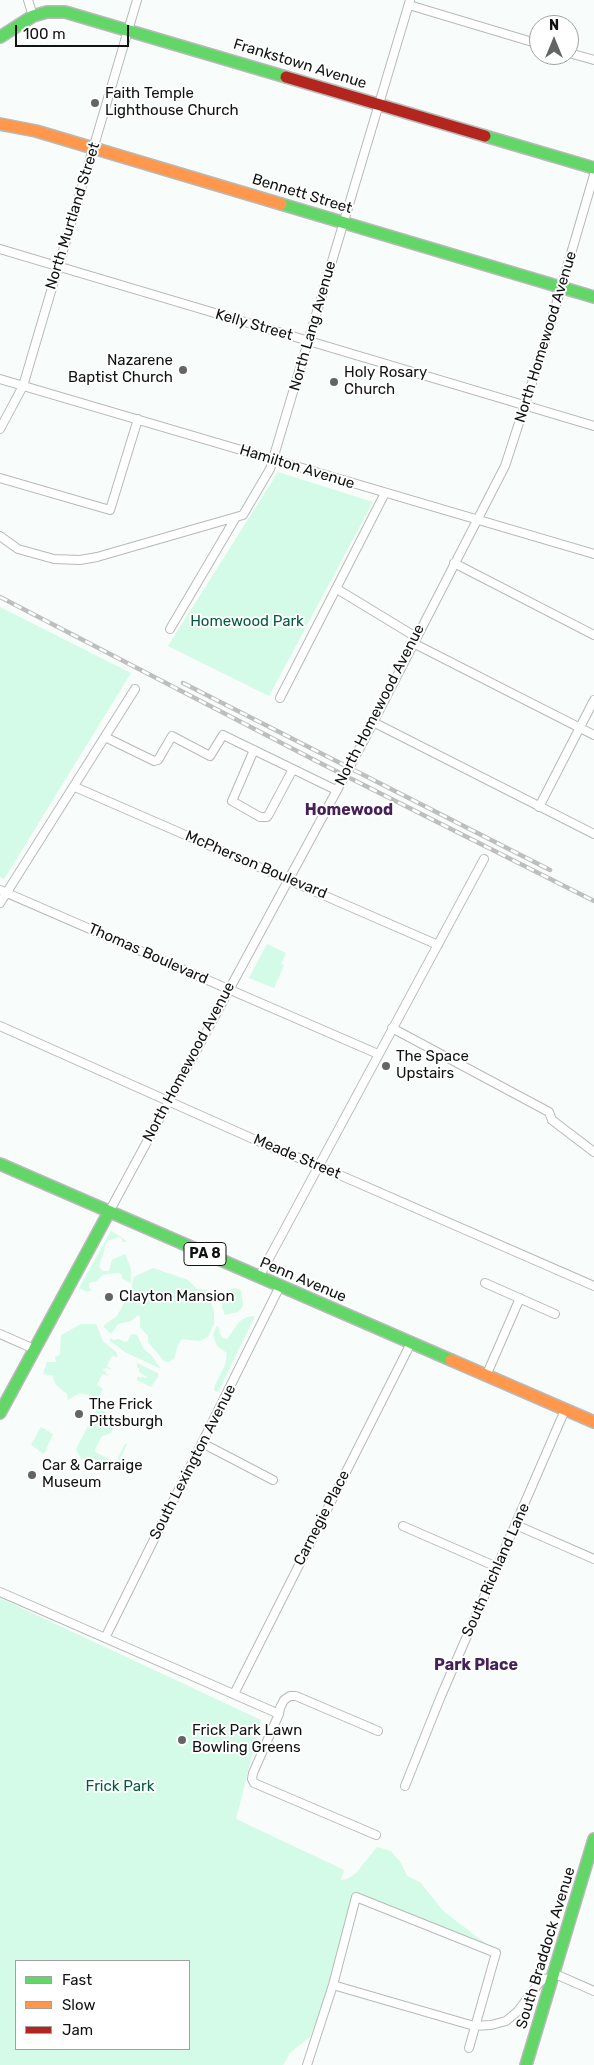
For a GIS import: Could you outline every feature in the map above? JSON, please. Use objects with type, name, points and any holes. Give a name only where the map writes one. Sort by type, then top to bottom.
[{"type":"main road","name":"Frankstown Avenue","points":[[0,37],[33,16],[47,12],[65,12],[128,29],[594,168]]},
{"type":"main road","name":"Bennett Street","points":[[0,124],[36,131],[594,297]]},
{"type":"main road","name":"Penn Avenue","points":[[0,1164],[594,1422]]},
{"type":"main road","points":[[0,1413],[109,1212]]},
{"type":"main road","name":"South Braddock Avenue","points":[[526,2065],[594,1839]]},
{"type":"street","points":[[28,0],[33,16]]},
{"type":"street","name":"North Murtland Street","points":[[0,429],[23,386],[137,0]]},
{"type":"street","points":[[409,2],[529,41]]},
{"type":"street","name":"North Lang Avenue","points":[[170,629],[236,518],[242,514],[274,460],[409,2]]},
{"type":"street","points":[[579,56],[594,60]]},
{"type":"street","name":"North Homewood Avenue","points":[[109,1212],[373,722],[505,466],[526,406],[594,175]]},
{"type":"street","name":"Kelly Street","points":[[0,249],[594,426]]},
{"type":"street","name":"Hamilton Avenue","points":[[0,379],[594,554]]},
{"type":"street","points":[[0,478],[110,510],[138,419]]},
{"type":"street","points":[[280,698],[386,493]]},
{"type":"street","points":[[0,536],[18,549],[54,559],[80,560],[97,558],[236,518]]},
{"type":"street","points":[[454,563],[594,635]]},
{"type":"street","points":[[337,589],[414,640],[594,735]]},
{"type":"street","points":[[0,903],[3,891],[75,787],[135,689]]},
{"type":"street","points":[[539,807],[594,700]]},
{"type":"street","points":[[373,722],[594,834]]},
{"type":"street","points":[[105,737],[154,761],[158,760],[172,736],[210,756],[223,735],[336,790]]},
{"type":"street","points":[[254,750],[232,801],[260,817],[267,817],[293,769]]},
{"type":"street","name":"McPherson Boulevard","points":[[75,787],[288,878],[438,945]]},
{"type":"street","points":[[259,1277],[484,858]]},
{"type":"street","name":"Thomas Boulevard","points":[[3,891],[378,1054]]},
{"type":"street","name":"Meade Street","points":[[0,1026],[311,1164],[594,1286]]},
{"type":"street","points":[[392,1028],[549,1112],[552,1120],[594,1152]]},
{"type":"street","points":[[485,1283],[555,1314]]},
{"type":"street","name":"South Lexington Avenue","points":[[105,1638],[280,1286]]},
{"type":"street","points":[[486,1376],[520,1298]]},
{"type":"street","points":[[0,1334],[34,1349]]},
{"type":"street","name":"Carnegie Place","points":[[234,1694],[411,1343]]},
{"type":"street","name":"South Richland Lane","points":[[405,1786],[441,1696],[565,1410]]},
{"type":"street","points":[[202,1444],[273,1480]]},
{"type":"street","points":[[516,1525],[594,1559]]},
{"type":"street","points":[[403,1526],[498,1567]]},
{"type":"street","points":[[0,1592],[279,1714]]},
{"type":"street","points":[[376,1836],[254,1783],[252,1779],[280,1708],[284,1700],[290,1696],[296,1696],[378,1731]]},
{"type":"street","points":[[307,2065],[334,1984],[356,1897],[496,1954],[469,2048]]},
{"type":"street","points":[[334,1984],[474,2026],[491,2025],[506,2021],[518,2011],[538,1983],[553,1976],[594,1991]]},
{"type":"green space","name":"Homewood Park","points":[[278,472],[373,502],[269,696],[168,646]]},
{"type":"green space","points":[[0,607],[131,673],[4,879],[0,877]]},
{"type":"green space","points":[[267,944],[286,953],[281,964],[284,965],[274,988],[249,978]]},
{"type":"green space","points":[[111,1231],[127,1242],[123,1242],[119,1237],[107,1241],[99,1267],[103,1271],[109,1271],[112,1260],[125,1254],[131,1269],[131,1281],[130,1283],[122,1278],[122,1275],[119,1273],[107,1274],[101,1276],[97,1281],[89,1283],[89,1287],[92,1290],[87,1292],[79,1288]]},
{"type":"green space","points":[[153,1268],[188,1280],[197,1289],[206,1290],[214,1311],[214,1324],[208,1337],[199,1341],[182,1339],[174,1359],[168,1362],[164,1361],[148,1342],[148,1336],[140,1327],[140,1317],[138,1315],[131,1321],[118,1324],[111,1334],[103,1326],[117,1316],[131,1290],[134,1277]]},
{"type":"green space","points":[[235,1288],[241,1290],[243,1306],[238,1312],[225,1315],[222,1307],[222,1293]]},
{"type":"green space","points":[[255,1316],[217,1392],[214,1390],[215,1385],[225,1365],[227,1353],[217,1346],[213,1335],[215,1329],[217,1326],[223,1338],[227,1339],[240,1321],[247,1317]]},
{"type":"green space","points":[[81,1324],[96,1324],[103,1341],[116,1352],[118,1357],[112,1356],[108,1363],[107,1366],[112,1370],[102,1369],[109,1376],[103,1374],[100,1378],[97,1385],[103,1389],[98,1397],[79,1393],[68,1400],[67,1394],[56,1385],[52,1375],[43,1374],[47,1362],[56,1362],[55,1357],[60,1355],[61,1335]]},
{"type":"green space","points":[[131,1334],[137,1335],[143,1348],[152,1356],[161,1369],[125,1352],[109,1340],[111,1338],[113,1340],[119,1339],[125,1342],[128,1341]]},
{"type":"green space","points":[[137,1363],[158,1373],[158,1377],[151,1387],[137,1380],[137,1377],[149,1378],[139,1372]]},
{"type":"green space","points":[[99,1405],[105,1408],[105,1413],[117,1427],[113,1428],[111,1433],[102,1436],[95,1452],[113,1461],[117,1460],[125,1444],[127,1444],[115,1471],[82,1459],[76,1449]]},
{"type":"green space","points":[[41,1427],[53,1434],[44,1454],[31,1445]]},
{"type":"green space","name":"Frick Park","points":[[0,1598],[261,1720],[236,1819],[344,1870],[341,1880],[347,1879],[356,1873],[377,1847],[391,1851],[401,1863],[407,1876],[421,1883],[443,1911],[497,1952],[354,1893],[321,2011],[310,2037],[290,2053],[283,2065],[0,2065]]},
{"type":"railway","points":[[0,597],[322,764],[594,901]]},
{"type":"railway","points":[[183,683],[550,870]]},
{"type":"traffic: fast","points":[[0,37],[33,16],[47,12],[65,12],[286,77]]},
{"type":"traffic: fast","points":[[485,136],[594,168]]},
{"type":"traffic: fast","points":[[281,204],[594,297]]},
{"type":"traffic: fast","points":[[0,1164],[451,1360]]},
{"type":"traffic: fast","points":[[0,1413],[109,1212]]},
{"type":"traffic: fast","points":[[526,2065],[594,1839]]},
{"type":"traffic: slow","points":[[0,124],[36,131],[281,204]]},
{"type":"traffic: slow","points":[[451,1360],[594,1422]]},
{"type":"traffic: jam","points":[[286,77],[485,136]]},
{"type":"place","name":"Faith Temple Lighthouse Church","points":[[95,103]]},
{"type":"place","name":"Nazarene Baptist Church","points":[[183,370]]},
{"type":"place","name":"Holy Rosary Church","points":[[334,382]]},
{"type":"place","name":"The Space Upstairs","points":[[386,1066]]},
{"type":"place","name":"Clayton Mansion","points":[[109,1297]]},
{"type":"place","name":"The Frick Pittsburgh","points":[[79,1414]]},
{"type":"place","name":"Car & Carraige Museum","points":[[32,1475]]},
{"type":"place","name":"Frick Park Lawn Bowling Greens","points":[[182,1740]]},
{"type":"district","name":"Homewood","points":[[349,810]]},
{"type":"district","name":"Park Place","points":[[476,1665]]}]
